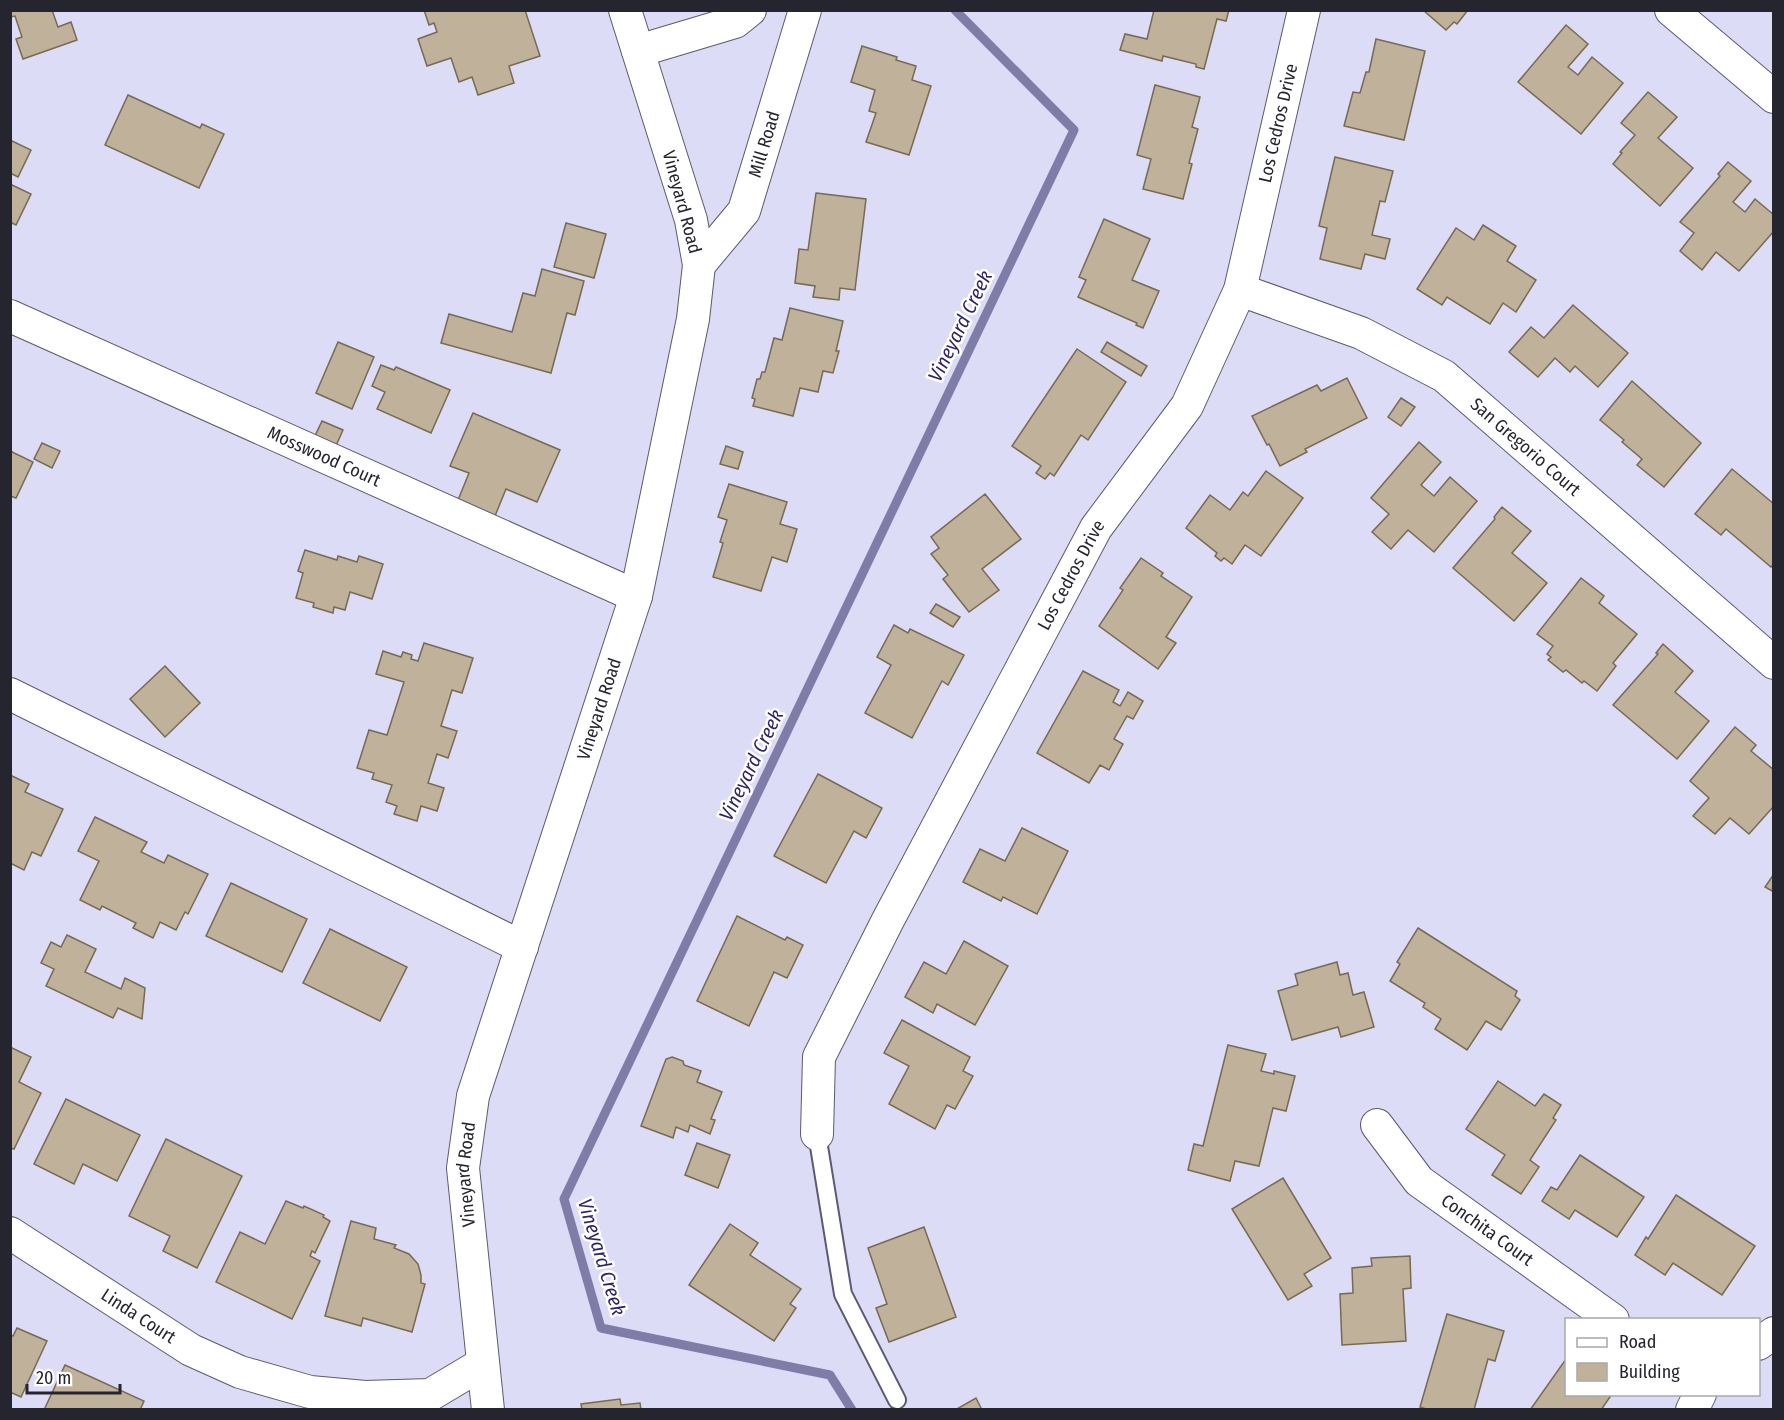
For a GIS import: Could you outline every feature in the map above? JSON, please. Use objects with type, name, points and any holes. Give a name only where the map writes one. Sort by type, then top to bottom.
[{"type":"street","name":"Vineyard Road","points":[[488,1410],[463,1168],[473,1096],[636,596],[693,319],[699,265],[691,220],[625,10]]},
{"type":"street","points":[[638,51],[735,22],[750,10]]},
{"type":"street","name":"Mill Road","points":[[699,265],[744,211],[805,10]]},
{"type":"street","name":"Los Cedros Drive","points":[[817,1134],[819,1058],[872,952],[1096,528],[1187,406],[1240,290],[1304,10]]},
{"type":"street","points":[[1671,10],[1773,97]]},
{"type":"street","name":"San Gregorio Court","points":[[1240,290],[1360,333],[1444,376],[1773,663]]},
{"type":"street","name":"Mosswood Court","points":[[10,316],[636,596]]},
{"type":"street","points":[[10,694],[522,946]]},
{"type":"street","name":"Conchita Court","points":[[1377,1125],[1419,1181],[1609,1318]]},
{"type":"street","name":"Linda Court","points":[[10,1233],[191,1350],[240,1372],[310,1392],[365,1397],[430,1395],[482,1364]]},
{"type":"street","points":[[1760,1343],[1773,1333]]},
{"type":"street","points":[[1692,1410],[1699,1396]]},
{"type":"lane","points":[[817,1134],[843,1294],[897,1400]]},
{"type":"building","points":[[10,10],[52,10],[58,27],[71,22],[77,40],[23,59],[16,39],[22,37],[15,16],[10,17]]},
{"type":"building","points":[[424,10],[525,10],[540,56],[509,66],[514,83],[478,95],[472,77],[459,82],[451,58],[427,66],[418,39],[437,32],[434,23],[429,25]]},
{"type":"building","points":[[1154,10],[1229,10],[1226,21],[1217,19],[1204,69],[1196,67],[1196,64],[1163,56],[1162,61],[1120,50],[1125,34],[1147,39]]},
{"type":"building","points":[[1423,10],[1468,10],[1457,24],[1454,22],[1446,30]]},
{"type":"building","points":[[1566,25],[1588,44],[1568,67],[1578,75],[1592,57],[1623,83],[1581,134],[1518,82]]},
{"type":"building","points":[[1376,39],[1425,51],[1404,140],[1344,126],[1353,92],[1360,93],[1366,72],[1369,72]]},
{"type":"building","points":[[862,46],[897,57],[896,60],[916,66],[912,80],[931,86],[909,155],[866,142],[876,113],[869,111],[875,90],[851,82]]},
{"type":"building","points":[[1155,85],[1200,97],[1192,127],[1198,129],[1183,199],[1143,189],[1151,159],[1137,155]]},
{"type":"building","points":[[1648,92],[1677,117],[1658,138],[1693,168],[1660,206],[1613,164],[1635,135],[1621,123]]},
{"type":"building","points":[[128,95],[200,128],[202,124],[224,134],[199,188],[105,145]]},
{"type":"building","points":[[10,140],[31,150],[18,177],[10,173]]},
{"type":"building","points":[[1335,157],[1393,171],[1385,202],[1380,201],[1372,235],[1390,239],[1385,259],[1365,254],[1361,269],[1320,259],[1327,228],[1319,226]]},
{"type":"building","points":[[1728,162],[1751,181],[1733,202],[1745,212],[1755,199],[1774,215],[1774,231],[1739,271],[1716,252],[1702,270],[1680,251],[1694,233],[1680,222],[1720,176],[1718,174]]},
{"type":"building","points":[[10,184],[31,194],[16,225],[12,223],[10,226]]},
{"type":"building","points":[[816,193],[866,199],[855,290],[840,288],[839,300],[813,297],[815,286],[795,283],[799,249],[808,250]]},
{"type":"building","points":[[1104,219],[1150,239],[1132,280],[1159,291],[1143,328],[1136,325],[1137,323],[1078,297],[1086,280],[1079,277]]},
{"type":"building","points":[[566,223],[606,234],[594,278],[554,267]]},
{"type":"building","points":[[1483,225],[1516,246],[1507,261],[1536,280],[1516,312],[1503,303],[1490,324],[1447,297],[1442,305],[1417,289],[1456,228],[1474,240]]},
{"type":"building","points":[[542,269],[584,281],[575,315],[567,313],[551,373],[441,343],[449,314],[512,332],[523,293],[535,296]]},
{"type":"building","points":[[1573,305],[1628,353],[1598,387],[1575,366],[1570,372],[1555,358],[1538,377],[1509,352],[1531,327],[1544,338]]},
{"type":"building","points":[[790,308],[843,321],[833,373],[823,371],[818,392],[800,388],[793,416],[753,406],[755,399],[752,398],[757,379],[760,379],[762,372],[765,372],[774,338],[782,340]]},
{"type":"building","points":[[338,342],[374,357],[352,409],[316,393]]},
{"type":"building","points":[[1107,342],[1147,366],[1141,376],[1101,352]]},
{"type":"building","points":[[1077,349],[1126,382],[1088,440],[1081,435],[1054,476],[1050,473],[1045,479],[1036,473],[1041,466],[1012,446]]},
{"type":"building","points":[[381,365],[394,370],[396,367],[450,390],[431,433],[377,409],[385,392],[372,386]]},
{"type":"building","points":[[1347,378],[1367,418],[1305,449],[1307,452],[1280,466],[1252,416],[1317,385],[1321,391]]},
{"type":"building","points":[[1632,381],[1701,443],[1664,487],[1637,465],[1642,459],[1600,420]]},
{"type":"building","points":[[1401,398],[1415,407],[1401,426],[1388,417]]},
{"type":"building","points":[[473,413],[560,450],[537,502],[506,489],[495,516],[458,500],[469,473],[450,466]]},
{"type":"building","points":[[322,421],[343,430],[335,448],[314,438]]},
{"type":"building","points":[[1419,442],[1441,462],[1421,485],[1434,496],[1450,477],[1477,501],[1434,552],[1408,530],[1391,549],[1372,532],[1389,514],[1371,498]]},
{"type":"building","points":[[42,443],[60,451],[52,468],[34,459]]},
{"type":"building","points":[[726,446],[743,452],[738,469],[720,464]]},
{"type":"building","points":[[10,451],[33,462],[16,498],[10,496]]},
{"type":"building","points":[[1732,469],[1774,504],[1774,564],[1771,567],[1726,529],[1721,535],[1695,514]]},
{"type":"building","points":[[1266,471],[1303,498],[1261,556],[1245,545],[1232,564],[1224,558],[1221,561],[1215,556],[1217,553],[1186,528],[1210,495],[1230,510],[1243,492],[1248,496]]},
{"type":"building","points":[[729,484],[787,502],[780,524],[797,529],[787,562],[772,557],[761,591],[713,577],[727,520],[718,517]]},
{"type":"building","points":[[985,494],[1021,539],[982,569],[999,590],[969,612],[943,579],[948,575],[931,554],[939,548],[931,537]]},
{"type":"building","points":[[1502,507],[1531,531],[1512,553],[1547,583],[1514,621],[1453,568],[1495,519],[1494,517]]},
{"type":"building","points":[[305,550],[337,560],[338,556],[357,562],[359,556],[383,564],[372,599],[350,592],[345,610],[334,607],[333,613],[313,607],[314,603],[296,598],[303,573],[298,571]]},
{"type":"building","points":[[1141,558],[1163,573],[1161,576],[1192,597],[1166,637],[1176,643],[1158,669],[1099,626],[1123,590],[1120,588]]},
{"type":"building","points":[[1581,578],[1604,596],[1599,603],[1637,634],[1613,663],[1616,666],[1597,691],[1566,670],[1563,672],[1548,660],[1551,657],[1547,654],[1553,646],[1537,634]]},
{"type":"building","points":[[936,604],[960,617],[953,627],[930,613]]},
{"type":"building","points":[[894,625],[908,633],[910,629],[964,655],[948,685],[942,681],[912,738],[865,713],[891,665],[877,657]]},
{"type":"building","points":[[424,643],[473,658],[462,693],[452,690],[441,726],[457,731],[448,758],[437,754],[428,783],[444,788],[437,811],[421,806],[417,821],[394,814],[397,806],[386,802],[392,785],[372,779],[374,773],[357,768],[369,730],[387,735],[404,682],[376,674],[383,651],[401,657],[403,652],[412,655],[411,659],[418,661]]},
{"type":"building","points":[[1663,644],[1693,671],[1675,692],[1709,721],[1677,759],[1613,705],[1658,654],[1656,653]]},
{"type":"building","points":[[165,666],[200,703],[165,737],[130,699]]},
{"type":"building","points":[[1083,671],[1119,690],[1113,702],[1120,706],[1128,692],[1143,701],[1133,719],[1127,716],[1114,739],[1123,744],[1109,770],[1100,765],[1089,783],[1037,753]]},
{"type":"building","points":[[1735,727],[1756,745],[1751,751],[1774,770],[1774,806],[1749,834],[1730,818],[1715,834],[1693,816],[1709,798],[1690,781]]},
{"type":"building","points":[[818,774],[882,808],[866,838],[854,831],[826,883],[774,856]]},
{"type":"building","points":[[10,775],[29,784],[25,792],[63,809],[41,856],[32,852],[24,870],[10,863]]},
{"type":"building","points":[[95,817],[147,842],[141,852],[164,863],[168,855],[208,874],[188,914],[185,912],[176,930],[160,922],[153,938],[133,928],[136,923],[102,906],[100,910],[80,900],[99,861],[78,851]]},
{"type":"building","points":[[1022,828],[1068,851],[1037,914],[1003,897],[1001,901],[963,882],[980,849],[1005,861]]},
{"type":"building","points":[[1774,874],[1774,892],[1765,887]]},
{"type":"building","points":[[231,883],[307,919],[282,972],[206,936]]},
{"type":"building","points":[[737,916],[785,940],[787,937],[803,945],[787,978],[774,972],[749,1026],[697,1001]]},
{"type":"building","points":[[1418,928],[1517,991],[1515,996],[1520,1000],[1501,1030],[1486,1021],[1467,1050],[1435,1029],[1441,1019],[1423,1007],[1425,1003],[1390,981],[1400,964],[1397,962]]},
{"type":"building","points":[[330,929],[407,967],[380,1021],[303,983]]},
{"type":"building","points":[[67,935],[96,949],[85,972],[121,989],[125,978],[145,988],[142,1019],[118,1008],[113,1018],[46,986],[54,969],[41,963],[51,942],[61,947]]},
{"type":"building","points":[[964,941],[1008,966],[975,1025],[937,1004],[933,1013],[905,997],[924,962],[946,974]]},
{"type":"building","points":[[1337,962],[1340,975],[1348,973],[1353,995],[1364,992],[1374,1027],[1341,1037],[1338,1027],[1292,1040],[1278,991],[1298,985],[1295,974]]},
{"type":"building","points":[[902,1020],[970,1057],[963,1071],[973,1076],[955,1109],[947,1105],[935,1129],[889,1104],[909,1066],[884,1053]]},
{"type":"building","points":[[1228,1045],[1266,1054],[1261,1071],[1274,1074],[1274,1071],[1295,1076],[1286,1111],[1273,1108],[1259,1166],[1235,1161],[1230,1181],[1188,1170],[1194,1144],[1203,1146]]},
{"type":"building","points":[[10,1047],[31,1057],[19,1082],[41,1093],[14,1149],[10,1148]]},
{"type":"building","points":[[672,1057],[683,1061],[684,1065],[701,1071],[697,1082],[722,1092],[711,1119],[715,1120],[710,1134],[690,1125],[688,1132],[676,1127],[673,1138],[641,1126],[666,1059]]},
{"type":"building","points":[[1498,1081],[1535,1106],[1544,1094],[1561,1105],[1553,1118],[1556,1120],[1530,1160],[1539,1167],[1521,1194],[1492,1175],[1505,1155],[1466,1129]]},
{"type":"building","points":[[66,1099],[140,1135],[117,1181],[83,1164],[74,1184],[34,1164]]},
{"type":"building","points":[[166,1139],[242,1176],[197,1268],[163,1251],[170,1236],[129,1216]]},
{"type":"building","points":[[697,1143],[730,1155],[718,1188],[685,1175]]},
{"type":"building","points":[[1580,1155],[1644,1197],[1617,1237],[1575,1210],[1569,1219],[1542,1201],[1551,1187],[1557,1190]]},
{"type":"building","points":[[1283,1178],[1331,1258],[1304,1274],[1312,1286],[1288,1300],[1232,1209]]},
{"type":"building","points":[[1676,1195],[1755,1246],[1722,1295],[1673,1263],[1665,1275],[1635,1255]]},
{"type":"building","points":[[286,1201],[324,1215],[323,1217],[330,1221],[315,1253],[312,1251],[310,1256],[320,1261],[292,1319],[216,1282],[240,1232],[265,1244]]},
{"type":"building","points":[[351,1221],[376,1228],[374,1239],[396,1245],[394,1248],[409,1254],[418,1264],[421,1283],[425,1284],[412,1332],[363,1318],[361,1326],[325,1316]]},
{"type":"building","points":[[730,1224],[758,1243],[750,1255],[801,1289],[790,1304],[796,1308],[774,1341],[689,1285]]},
{"type":"building","points":[[924,1227],[956,1317],[889,1342],[876,1308],[887,1304],[868,1248]]},
{"type":"building","points":[[1410,1256],[1411,1288],[1403,1289],[1406,1341],[1342,1345],[1340,1294],[1353,1293],[1352,1268],[1372,1266],[1371,1258]]},
{"type":"building","points":[[1447,1314],[1504,1331],[1495,1361],[1488,1359],[1474,1410],[1429,1410],[1420,1407]]},
{"type":"building","points":[[17,1328],[47,1341],[21,1397],[10,1392],[10,1335],[13,1336]]},
{"type":"building","points":[[1565,1360],[1565,1396],[1611,1396],[1601,1410],[1530,1410]]},
{"type":"building","points":[[65,1365],[144,1401],[140,1410],[44,1410]]},
{"type":"building","points":[[976,1398],[982,1410],[955,1410]]},
{"type":"building","points":[[620,1399],[621,1405],[640,1403],[641,1410],[582,1410],[581,1404]]},
{"type":"waterway","name":"Vineyard Creek","points":[[852,1410],[830,1375],[601,1328],[564,1199],[1074,130],[955,10]]}]
